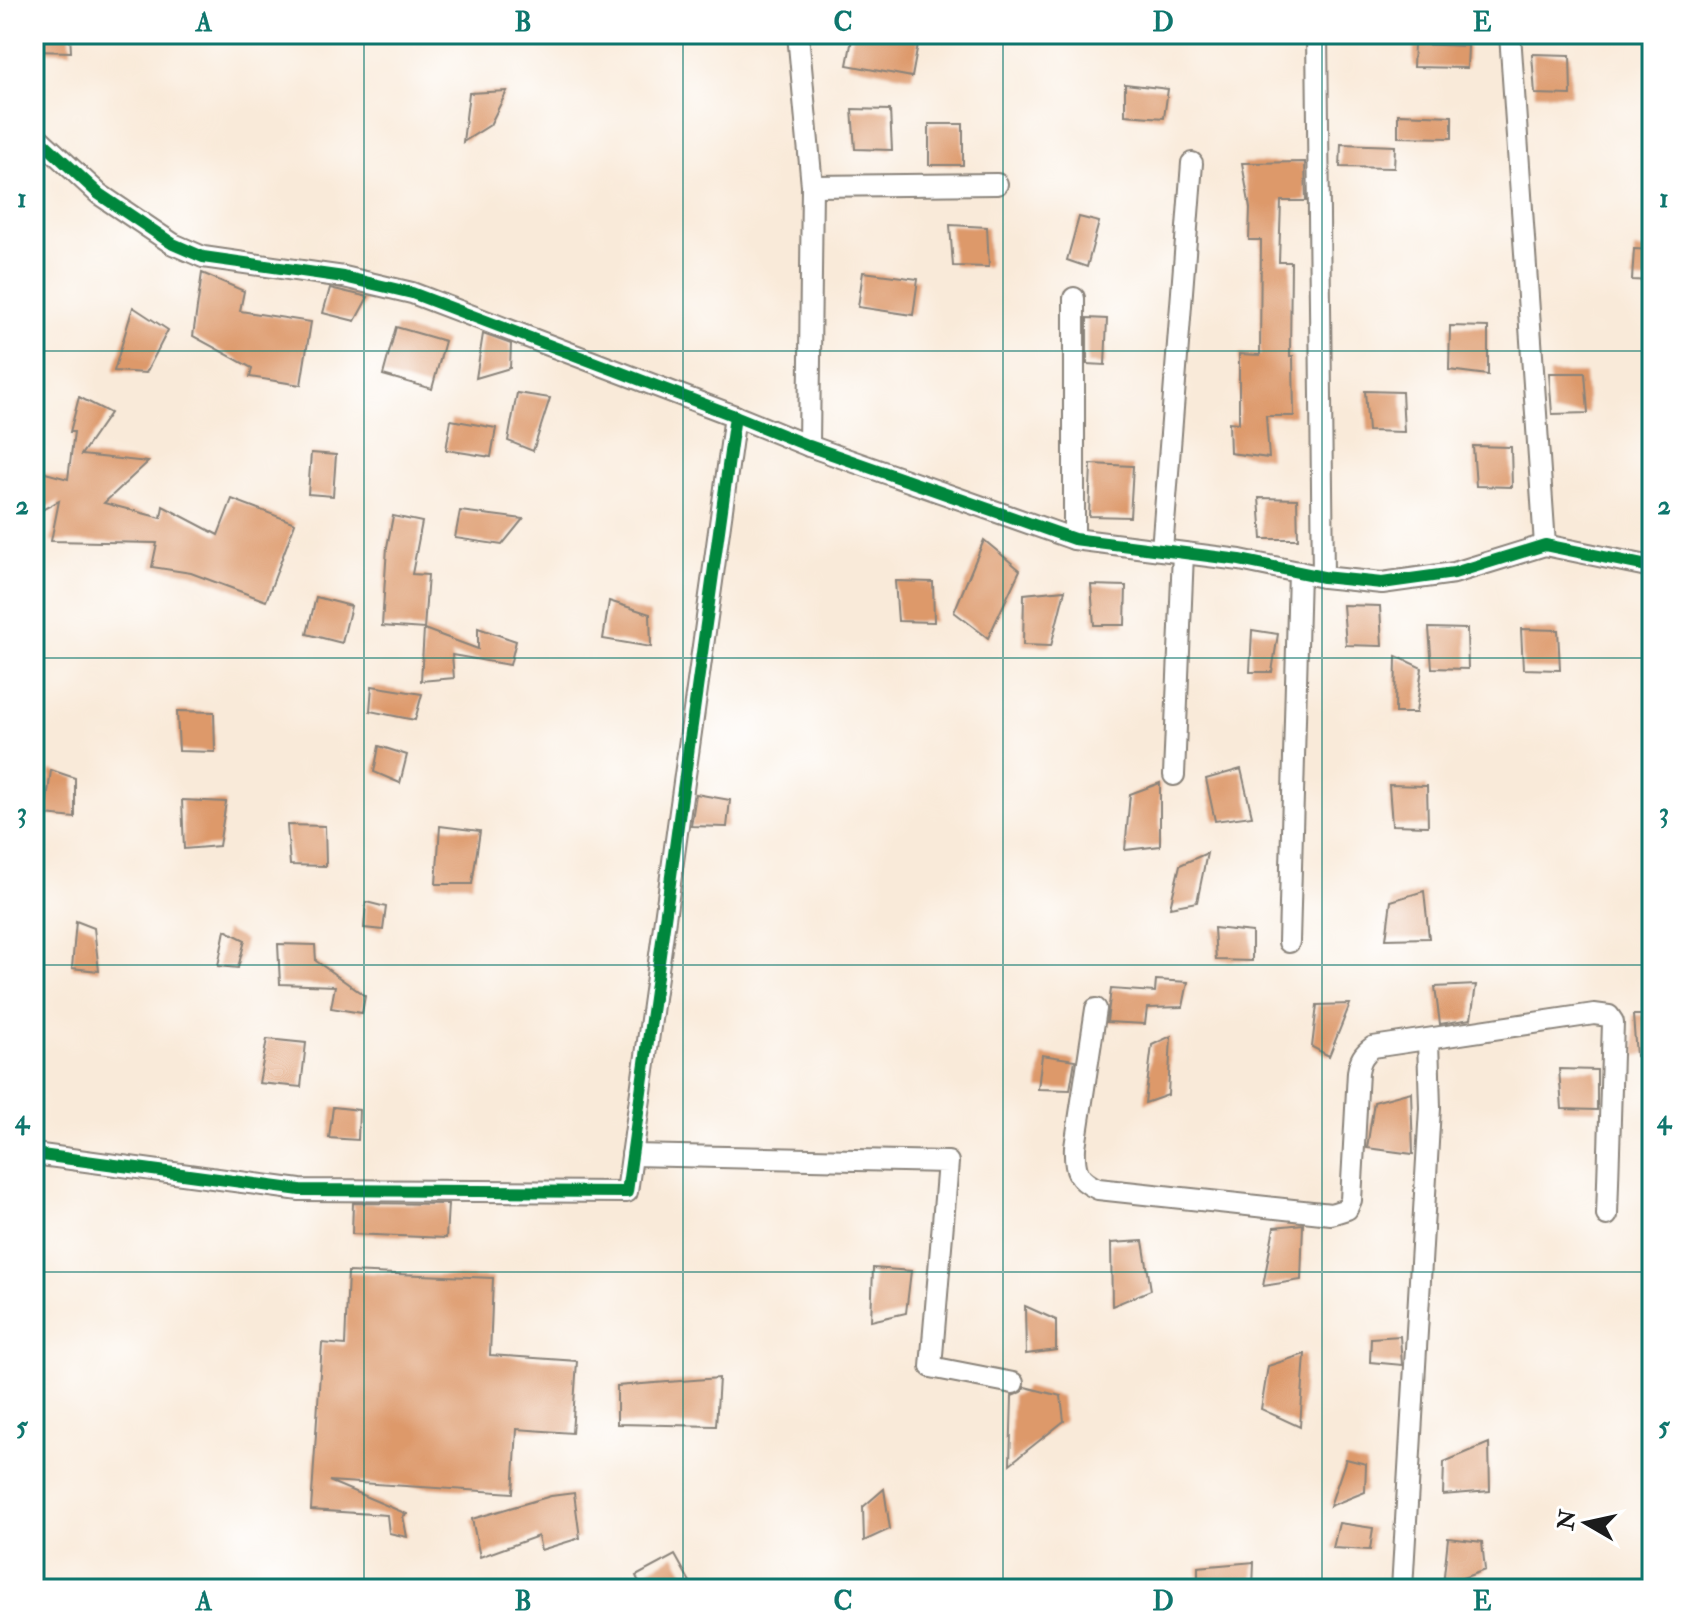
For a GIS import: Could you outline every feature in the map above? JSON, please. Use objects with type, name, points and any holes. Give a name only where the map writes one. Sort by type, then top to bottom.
[{"type":"street","points":[[798,34],[812,186],[809,446]]},
{"type":"street","points":[[1317,34],[1323,577]]},
{"type":"street","points":[[1510,34],[1545,545]]},
{"type":"street","points":[[34,134],[99,194],[173,244],[203,257],[344,277],[412,293],[809,446],[1074,539],[1183,553],[1323,577],[1382,583],[1454,573],[1545,545],[1652,567]]},
{"type":"street","points":[[1162,550],[1192,163]]},
{"type":"street","points":[[812,186],[997,184]]},
{"type":"street","points":[[1074,298],[1074,539]]},
{"type":"street","points":[[34,1154],[300,1190],[627,1192],[735,416]]},
{"type":"street","points":[[1174,775],[1183,553]]},
{"type":"street","points":[[1289,942],[1299,572]]},
{"type":"street","points":[[1096,1009],[1075,1147],[1077,1177],[1098,1189],[1331,1214],[1347,1209],[1351,1200],[1358,1072],[1363,1055],[1373,1047],[1594,1014],[1612,1017],[1607,1215]]},
{"type":"street","points":[[1402,1589],[1429,1123],[1428,1040]]},
{"type":"street","points":[[632,1155],[948,1162],[931,1367],[1013,1383]]},
{"type":"building","points":[[34,34],[70,34],[71,52],[35,51]]},
{"type":"building","points":[[853,34],[920,34],[912,77],[847,65]]},
{"type":"building","points":[[1414,44],[1468,46],[1467,68],[1413,67]]},
{"type":"building","points":[[1532,54],[1570,55],[1571,95],[1535,94]]},
{"type":"building","points":[[1125,84],[1168,89],[1164,118],[1125,115]]},
{"type":"building","points":[[507,91],[490,125],[463,142],[469,93]]},
{"type":"building","points":[[852,109],[890,110],[892,150],[855,149]]},
{"type":"building","points":[[1398,114],[1452,116],[1452,138],[1398,137]]},
{"type":"building","points":[[929,124],[963,124],[963,165],[929,165]]},
{"type":"building","points":[[1341,144],[1395,146],[1394,168],[1340,167]]},
{"type":"building","points":[[1305,162],[1306,201],[1281,201],[1279,262],[1291,262],[1290,356],[1293,356],[1294,416],[1266,416],[1269,458],[1230,453],[1229,422],[1239,423],[1239,354],[1260,355],[1261,240],[1249,240],[1250,208],[1242,163]]},
{"type":"building","points":[[1079,217],[1099,222],[1087,267],[1067,260]]},
{"type":"building","points":[[950,225],[987,227],[989,267],[953,266]]},
{"type":"building","points":[[1634,249],[1652,250],[1652,281],[1632,280]]},
{"type":"building","points":[[863,272],[918,279],[913,315],[858,307]]},
{"type":"building","points":[[202,273],[244,291],[240,311],[311,322],[301,385],[250,377],[252,368],[193,336]]},
{"type":"building","points":[[330,288],[368,297],[355,321],[323,313]]},
{"type":"building","points":[[133,307],[168,330],[146,373],[114,371]]},
{"type":"building","points":[[1087,318],[1107,319],[1105,365],[1087,364]]},
{"type":"building","points":[[1450,326],[1488,327],[1488,375],[1449,370]]},
{"type":"building","points":[[396,327],[445,341],[432,389],[383,375]]},
{"type":"building","points":[[483,334],[511,344],[510,368],[476,378]]},
{"type":"building","points":[[1549,373],[1585,373],[1588,413],[1552,414]]},
{"type":"building","points":[[1365,391],[1402,392],[1404,432],[1368,431]]},
{"type":"building","points":[[517,393],[550,398],[533,451],[508,441]]},
{"type":"building","points":[[79,397],[110,413],[81,455],[148,462],[104,503],[161,518],[163,506],[218,535],[232,499],[295,523],[266,601],[191,573],[152,567],[157,543],[51,541],[59,501],[34,514],[34,470],[68,479],[74,432],[70,432]]},
{"type":"building","points":[[451,420],[496,428],[491,457],[446,450]]},
{"type":"building","points":[[1473,446],[1511,447],[1512,487],[1476,486]]},
{"type":"building","points":[[311,453],[336,455],[333,496],[308,494]]},
{"type":"building","points":[[1091,464],[1133,466],[1130,517],[1089,516]]},
{"type":"building","points":[[1259,498],[1297,499],[1298,539],[1262,539]]},
{"type":"building","points":[[460,511],[523,519],[502,545],[455,538]]},
{"type":"building","points":[[393,516],[422,522],[412,574],[428,575],[424,629],[382,626],[387,547]]},
{"type":"building","points":[[984,540],[1020,570],[988,638],[954,612]]},
{"type":"building","points":[[895,581],[933,582],[934,622],[898,621]]},
{"type":"building","points":[[1091,585],[1126,586],[1125,625],[1094,625]]},
{"type":"building","points":[[1065,590],[1051,646],[1023,645],[1024,594]]},
{"type":"building","points":[[316,597],[351,606],[342,643],[307,634]]},
{"type":"building","points":[[609,601],[650,614],[651,647],[603,639]]},
{"type":"building","points":[[1343,605],[1380,606],[1382,646],[1346,645]]},
{"type":"building","points":[[478,628],[516,641],[510,665],[452,655],[454,678],[421,681],[424,629],[478,649]]},
{"type":"building","points":[[1429,628],[1467,629],[1468,669],[1432,668]]},
{"type":"building","points":[[1521,629],[1558,630],[1560,670],[1523,669]]},
{"type":"building","points":[[1252,630],[1278,634],[1272,672],[1250,672]]},
{"type":"building","points":[[1396,656],[1422,668],[1416,713],[1395,713]]},
{"type":"building","points":[[372,686],[422,694],[415,720],[370,711]]},
{"type":"building","points":[[177,711],[214,712],[215,752],[179,751]]},
{"type":"building","points":[[379,746],[407,755],[400,783],[374,772]]},
{"type":"building","points":[[1241,769],[1252,816],[1215,821],[1206,779]]},
{"type":"building","points":[[51,770],[75,778],[75,818],[45,815]]},
{"type":"building","points":[[1160,783],[1160,846],[1125,850],[1130,794]]},
{"type":"building","points":[[1389,785],[1427,786],[1428,826],[1392,825]]},
{"type":"building","points":[[696,794],[730,800],[727,827],[691,826]]},
{"type":"building","points":[[182,800],[226,802],[219,846],[184,849]]},
{"type":"building","points":[[287,825],[325,826],[326,866],[290,865]]},
{"type":"building","points":[[440,826],[480,831],[472,884],[436,884]]},
{"type":"building","points":[[1207,853],[1197,902],[1170,907],[1180,865]]},
{"type":"building","points":[[1424,891],[1429,938],[1386,939],[1391,901]]},
{"type":"building","points":[[366,902],[386,907],[383,930],[364,928]]},
{"type":"building","points":[[76,921],[94,928],[99,971],[72,968]]},
{"type":"building","points":[[1214,928],[1252,932],[1252,961],[1216,960]]},
{"type":"building","points":[[225,930],[245,940],[238,968],[218,966]]},
{"type":"building","points":[[278,944],[315,945],[316,961],[365,996],[362,1013],[331,1008],[335,986],[280,984]]},
{"type":"building","points":[[1156,980],[1188,982],[1183,1007],[1147,1008],[1145,1024],[1107,1022],[1111,989],[1155,992]]},
{"type":"building","points":[[1476,985],[1471,1019],[1440,1024],[1435,987]]},
{"type":"building","points":[[1350,1004],[1329,1056],[1312,1047],[1317,1005]]},
{"type":"building","points":[[1633,1015],[1652,1015],[1652,1053],[1636,1056]]},
{"type":"building","points":[[1171,1036],[1168,1095],[1145,1103],[1152,1045]]},
{"type":"building","points":[[267,1039],[306,1043],[301,1087],[259,1083]]},
{"type":"building","points":[[1042,1055],[1075,1060],[1070,1090],[1038,1089]]},
{"type":"building","points":[[1559,1069],[1597,1070],[1597,1110],[1562,1109]]},
{"type":"building","points":[[1411,1092],[1413,1154],[1367,1148],[1374,1102]]},
{"type":"building","points":[[333,1107],[359,1110],[358,1140],[329,1138]]},
{"type":"building","points":[[353,1203],[448,1204],[446,1238],[352,1234]]},
{"type":"building","points":[[1303,1224],[1301,1280],[1263,1286],[1274,1227]]},
{"type":"building","points":[[1143,1241],[1151,1290],[1112,1306],[1111,1243]]},
{"type":"building","points":[[873,1268],[911,1271],[906,1313],[871,1321]]},
{"type":"building","points":[[348,1272],[493,1278],[490,1355],[577,1361],[572,1433],[517,1429],[513,1493],[329,1481],[407,1514],[403,1516],[407,1537],[389,1533],[387,1515],[311,1510],[322,1343],[345,1345]]},
{"type":"building","points":[[1025,1306],[1056,1320],[1056,1350],[1026,1354]]},
{"type":"building","points":[[1400,1336],[1402,1365],[1370,1362],[1371,1338]]},
{"type":"building","points":[[1305,1354],[1300,1427],[1261,1409],[1268,1366]]},
{"type":"building","points":[[719,1378],[716,1426],[617,1424],[617,1386]]},
{"type":"building","points":[[1025,1387],[1061,1396],[1064,1421],[1010,1464],[1012,1396],[1022,1392]]},
{"type":"building","points":[[1489,1443],[1490,1491],[1443,1495],[1444,1462]]},
{"type":"building","points":[[1346,1459],[1366,1464],[1365,1492],[1330,1506]]},
{"type":"building","points":[[884,1489],[890,1529],[864,1541],[863,1507]]},
{"type":"building","points":[[574,1493],[580,1538],[541,1550],[538,1536],[480,1557],[472,1519],[551,1496]]},
{"type":"building","points":[[1339,1523],[1373,1528],[1370,1550],[1333,1548]]},
{"type":"building","points":[[1448,1538],[1482,1542],[1485,1570],[1443,1585]]},
{"type":"building","points":[[675,1555],[694,1589],[642,1589],[636,1576]]},
{"type":"building","points":[[1254,1562],[1253,1589],[1198,1589],[1198,1567]]},
{"type":"cycle path","points":[[34,134],[99,194],[173,244],[203,257],[344,277],[412,293],[809,446],[1074,539],[1240,560],[1323,577],[1382,583],[1454,573],[1545,545],[1652,567]]},
{"type":"cycle path","points":[[34,1154],[300,1190],[627,1192],[735,416]]}]
